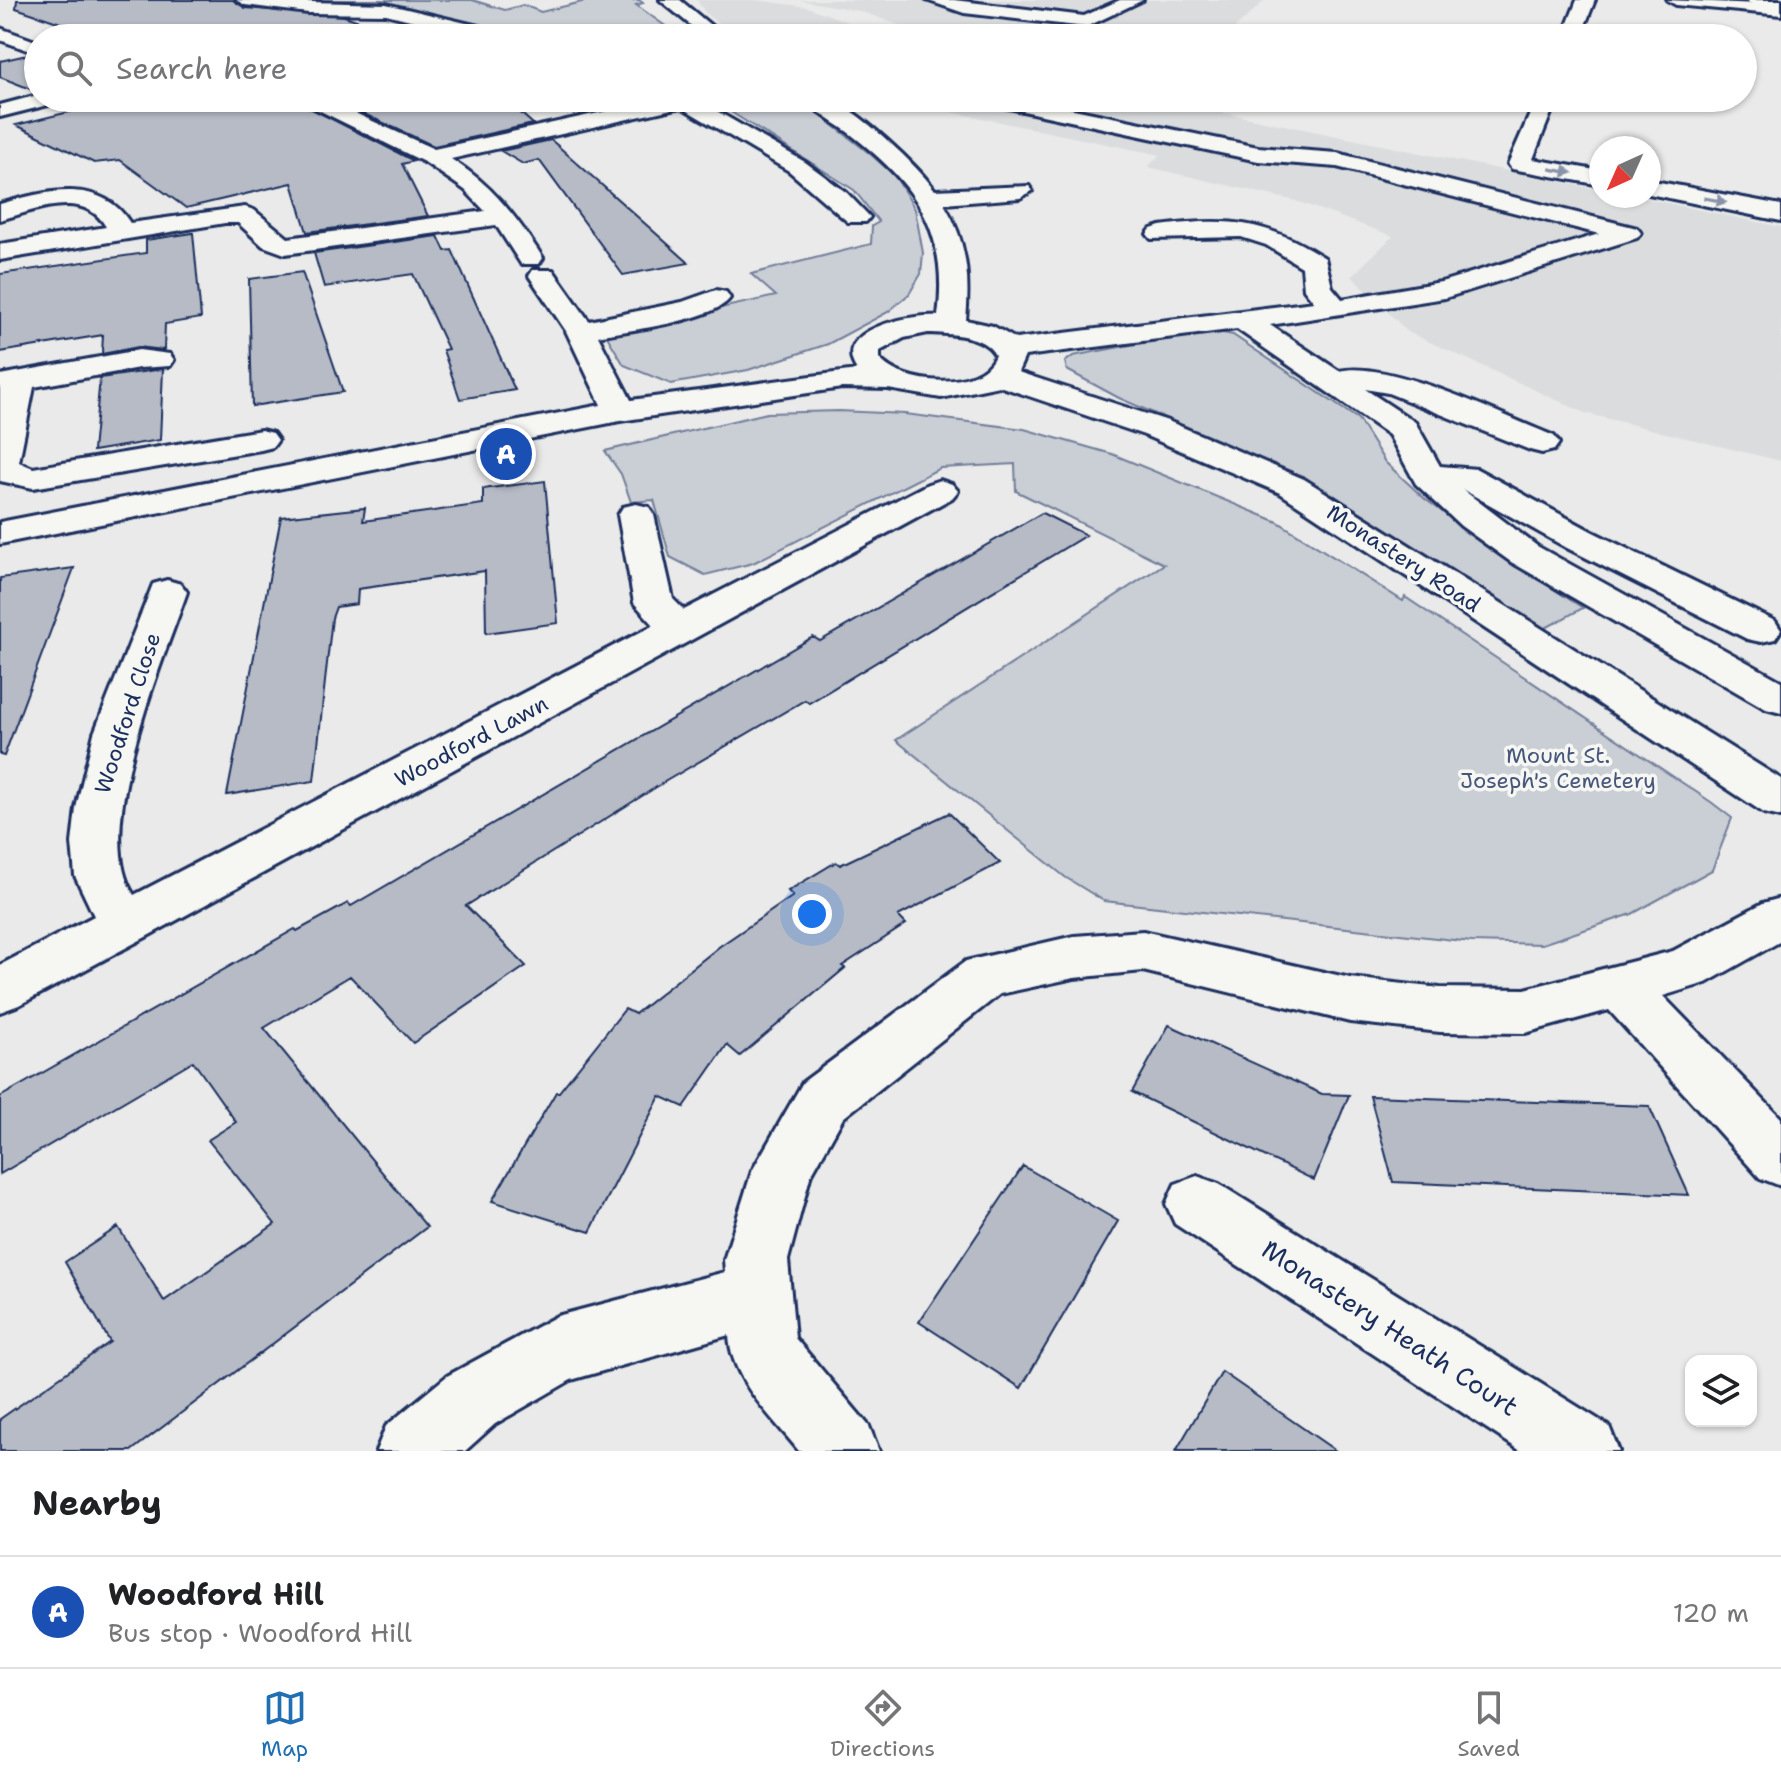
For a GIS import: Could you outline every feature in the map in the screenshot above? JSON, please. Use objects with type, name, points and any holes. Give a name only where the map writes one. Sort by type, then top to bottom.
[{"type":"main road","points":[[245,0],[308,8],[386,9],[447,24]]},
{"type":"main road","points":[[669,0],[699,24]]},
{"type":"main road","points":[[935,0],[964,8],[1086,22],[1134,0]]},
{"type":"main road","points":[[1577,24],[1586,0]]},
{"type":"main road","points":[[1676,0],[1781,10]]},
{"type":"main road","points":[[1753,0],[1781,3]]},
{"type":"main road","points":[[2,36],[24,43]]},
{"type":"main road","points":[[0,111],[24,105]]},
{"type":"main road","points":[[335,112],[432,156],[475,186],[503,216],[581,331],[620,411]]},
{"type":"main road","points":[[432,156],[631,112]]},
{"type":"main road","points":[[711,112],[837,193],[857,217]]},
{"type":"main road","points":[[833,112],[917,179],[941,217],[952,257],[956,301],[951,324]]},
{"type":"main road","points":[[0,533],[683,401],[729,398],[842,379],[889,380],[910,386],[958,388],[1002,362],[1243,320],[1445,290],[1628,233],[1337,160],[1258,154],[1057,112]]},
{"type":"main road","points":[[1541,112],[1520,164],[1589,176]]},
{"type":"main road","points":[[929,198],[988,189],[1020,191]]},
{"type":"main road","points":[[1661,189],[1781,213]]},
{"type":"main road","points":[[0,212],[53,198],[77,197],[104,207],[115,216],[121,230]]},
{"type":"main road","points":[[0,252],[121,230],[245,215],[272,240],[285,246],[503,216]]},
{"type":"main road","points":[[1160,234],[1225,225],[1283,241],[1315,264],[1318,289],[1335,308]]},
{"type":"main road","points":[[581,331],[690,309],[716,298]]},
{"type":"main road","points":[[1243,320],[1403,429],[1428,477],[1474,518],[1524,554],[1781,699]]},
{"type":"main road","name":"Monastery Road","points":[[683,401],[717,386],[827,364],[866,350],[888,332],[928,324],[951,324],[987,333],[1002,362],[1292,486],[1781,801]]},
{"type":"main road","points":[[866,350],[866,361],[874,371],[889,380]]},
{"type":"main road","points":[[159,360],[139,359],[10,383],[1,464],[10,473],[33,478],[261,440]]},
{"type":"main road","points":[[1333,382],[1353,377],[1396,385],[1542,443]]},
{"type":"main road","points":[[1428,477],[1465,476],[1580,540],[1761,630]]},
{"type":"main road","name":"Woodford Lawn","points":[[0,990],[940,491]]},
{"type":"main road","points":[[636,515],[654,603],[681,629]]},
{"type":"main road","name":"Woodford Close","points":[[126,924],[105,890],[100,875],[99,792],[167,592]]},
{"type":"main road","points":[[844,1451],[763,1351],[756,1260],[782,1171],[823,1100],[985,976],[1074,957],[1143,951],[1350,1000],[1440,1010],[1525,1011],[1687,968],[1781,917]]},
{"type":"main road","points":[[1621,987],[1726,1096],[1781,1159]]},
{"type":"main road","name":"Monastery Heath Court","points":[[1197,1204],[1584,1451]]},
{"type":"main road","points":[[411,1451],[471,1400],[557,1350],[759,1295]]},
{"type":"shaded area","points":[[697,0],[755,0],[807,7],[853,24],[720,24],[707,15]]},
{"type":"shaded area","points":[[800,0],[1265,0],[1239,24],[896,24],[860,11]]},
{"type":"shaded area","points":[[952,112],[1219,112],[1589,188],[1589,208],[1661,208],[1661,202],[1781,227],[1781,461],[1585,413],[1408,332],[1352,276],[1393,236],[1296,201],[1148,167],[1160,155]]},
{"type":"green space","points":[[254,0],[472,0],[505,10],[523,5],[541,12],[590,0],[639,0],[643,3],[636,5],[662,24],[463,24],[389,5]]},
{"type":"green space","points":[[731,112],[816,112],[869,153],[895,176],[915,209],[923,253],[921,274],[909,294],[888,312],[828,344],[748,370],[671,384],[624,365],[605,333],[776,296],[751,274],[871,244],[872,226],[879,222],[854,190]]},
{"type":"green space","points":[[1209,330],[1233,335],[1358,419],[1385,462],[1425,499],[1508,560],[1583,608],[1540,631],[1305,479],[1119,398],[1067,370],[1065,362],[1073,356]]},
{"type":"green space","name":"Mount St. Joseph's Cemetery","points":[[839,411],[905,414],[1024,429],[1112,454],[1278,522],[1403,601],[1405,597],[1732,818],[1712,870],[1632,914],[1542,944],[1472,942],[1104,901],[1065,877],[896,740],[1164,564],[1016,491],[1015,464],[940,468],[753,563],[705,575],[670,557],[654,500],[631,502],[621,474],[605,451],[767,413]]},
{"type":"building","points":[[17,0],[233,0],[245,8],[344,16],[369,24],[63,24],[16,8]]},
{"type":"building","points":[[24,56],[24,86],[0,77],[0,61]]},
{"type":"building","points":[[69,112],[318,112],[414,161],[402,164],[428,216],[307,232],[292,183],[186,208],[120,160],[94,163],[16,125]]},
{"type":"building","points":[[360,112],[520,112],[533,124],[434,146]]},
{"type":"building","points":[[551,140],[689,263],[623,275],[539,160],[523,164],[501,151]]},
{"type":"building","points":[[193,233],[201,318],[165,324],[164,350],[138,347],[102,354],[103,335],[0,352],[0,274],[146,253],[146,240]]},
{"type":"building","points":[[438,236],[445,251],[452,250],[515,390],[460,399],[443,350],[448,349],[413,274],[324,287],[314,253]]},
{"type":"building","points":[[302,272],[343,392],[252,406],[249,279]]},
{"type":"building","points":[[163,369],[160,440],[93,451],[100,378]]},
{"type":"building","points":[[545,481],[558,623],[486,633],[485,571],[358,589],[357,604],[336,607],[332,618],[314,781],[227,795],[281,517],[365,508],[363,521],[483,504],[483,489]]},
{"type":"building","points":[[1042,513],[1086,535],[809,703],[805,700],[666,781],[466,906],[526,966],[413,1043],[350,976],[264,1028],[427,1227],[131,1451],[0,1451],[0,1419],[110,1342],[65,1262],[118,1227],[164,1301],[275,1224],[208,1140],[236,1122],[193,1061],[0,1174],[0,1097],[295,929],[297,931],[348,903],[351,906],[813,637],[820,641]]},
{"type":"building","points":[[74,568],[4,756],[0,755],[0,578]]},
{"type":"building","points":[[949,813],[1000,863],[898,916],[906,924],[842,966],[845,968],[740,1056],[727,1045],[684,1107],[660,1096],[590,1232],[492,1201],[556,1092],[625,1009],[635,1014],[720,946],[793,896],[788,891],[836,862],[840,865]]},
{"type":"building","points":[[1169,1025],[1322,1094],[1349,1095],[1314,1180],[1132,1092]]},
{"type":"building","points":[[1370,1096],[1649,1106],[1689,1195],[1393,1182]]},
{"type":"building","points":[[1023,1166],[1118,1221],[1021,1388],[919,1322]]},
{"type":"building","points":[[1222,1372],[1271,1406],[1336,1451],[1176,1451]]},
{"type":"place","name":"Woodford Hill","points":[[506,454]]}]
